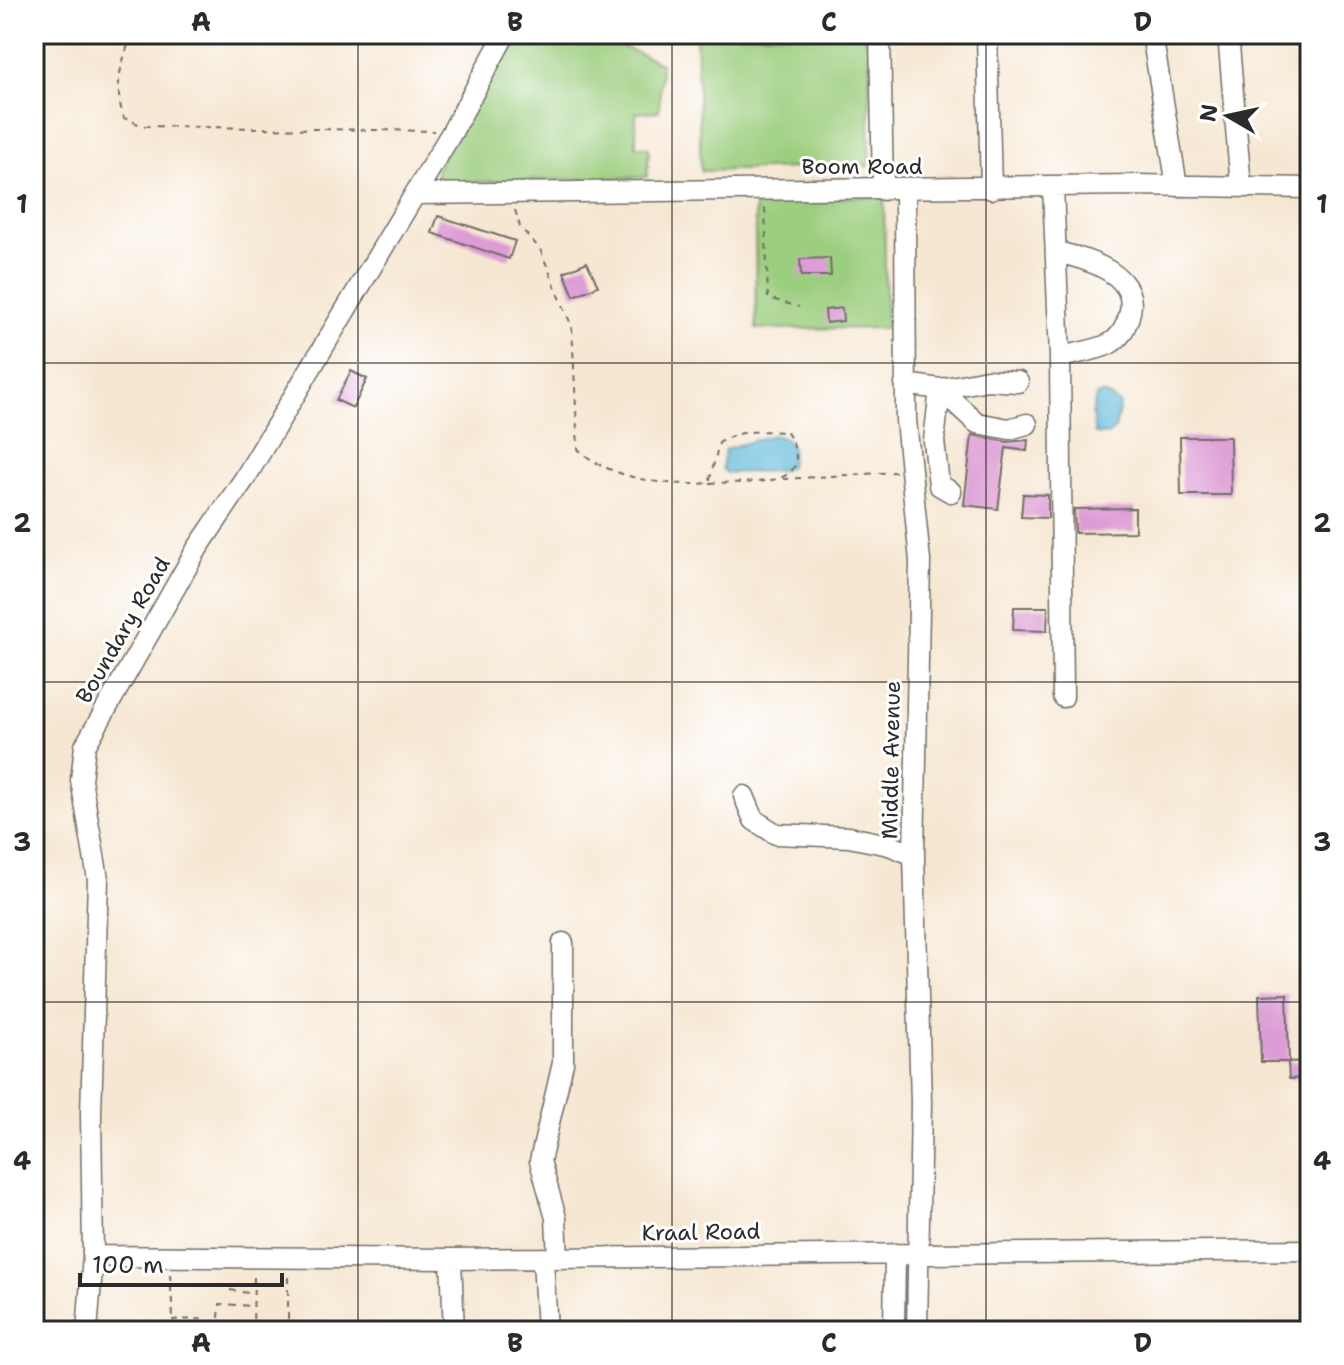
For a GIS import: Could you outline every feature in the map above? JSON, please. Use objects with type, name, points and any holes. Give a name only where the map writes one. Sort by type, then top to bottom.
[{"type":"street","name":"Boundary Road","points":[[87,1331],[93,1256],[91,1114],[98,879],[81,780],[85,746],[197,549],[245,478],[452,132],[505,34]]},
{"type":"street","points":[[880,34],[883,190]]},
{"type":"street","points":[[987,34],[991,189]]},
{"type":"street","points":[[1152,34],[1177,186]]},
{"type":"street","points":[[1228,34],[1241,187]]},
{"type":"street","name":"Boom Road","points":[[415,194],[1177,186],[1310,188]]},
{"type":"street","points":[[1053,187],[1060,357],[1063,697]]},
{"type":"street","name":"Middle Avenue","points":[[905,190],[905,384],[920,561],[914,855],[920,1029],[917,1331]]},
{"type":"street","points":[[1056,252],[1092,259],[1114,273],[1126,287],[1132,308],[1123,332],[1109,344],[1060,357]]},
{"type":"street","points":[[905,384],[940,389],[987,380],[1018,382]]},
{"type":"street","points":[[940,389],[977,423],[1009,429],[1027,424]]},
{"type":"street","points":[[940,389],[935,470],[939,485],[951,492]]},
{"type":"street","points":[[744,796],[754,820],[776,834],[860,839],[914,855]]},
{"type":"street","points":[[547,1331],[556,1218],[540,1161],[563,1063],[563,943]]},
{"type":"street","name":"Kraal Road","points":[[93,1256],[451,1259],[1310,1250]]},
{"type":"street","points":[[894,1331],[895,1254]]},
{"type":"street","points":[[451,1259],[454,1331]]},
{"type":"path","points":[[132,34],[120,68],[116,97],[124,118],[143,126],[452,132]]},
{"type":"path","points":[[765,191],[768,298],[799,307]]},
{"type":"path","points":[[513,193],[520,227],[540,249],[572,327],[578,449],[588,458],[632,476],[681,486],[912,471]]},
{"type":"path","points":[[709,483],[719,443],[729,436],[751,431],[787,432],[799,460],[795,470],[781,479]]},
{"type":"path","points":[[288,1256],[288,1331]]},
{"type":"path","points":[[149,1331],[174,1329],[169,1257]]},
{"type":"path","points":[[253,1257],[253,1331]]},
{"type":"path","points":[[230,1290],[254,1294]]},
{"type":"path","points":[[219,1318],[220,1304],[254,1306]]},
{"type":"path","points":[[172,1320],[202,1319],[203,1331]]},
{"type":"green space","points":[[509,34],[623,34],[619,45],[661,63],[659,111],[636,113],[636,146],[649,148],[647,177],[446,183],[437,178],[436,170]]},
{"type":"green space","points":[[696,34],[861,34],[870,43],[869,166],[701,171]]},
{"type":"green space","points":[[755,197],[884,197],[886,328],[756,329]]},
{"type":"water","points":[[1104,393],[1120,404],[1115,429],[1107,435],[1095,434],[1092,414],[1096,396]]},
{"type":"water","points":[[773,435],[787,439],[792,449],[790,467],[779,471],[726,473],[722,468],[725,449]]},
{"type":"building","points":[[438,216],[515,241],[509,259],[432,233]]},
{"type":"building","points":[[830,258],[831,276],[801,276],[800,259]]},
{"type":"building","points":[[587,262],[598,286],[574,296],[564,272]]},
{"type":"building","points":[[842,308],[843,321],[826,323],[825,310]]},
{"type":"building","points":[[351,371],[367,379],[353,408],[336,400]]},
{"type":"building","points":[[972,435],[1007,442],[1028,440],[1027,451],[1006,448],[998,509],[964,505]]},
{"type":"building","points":[[1180,437],[1230,437],[1231,495],[1181,495]]},
{"type":"building","points":[[1023,494],[1048,495],[1048,518],[1021,517]]},
{"type":"building","points":[[1135,508],[1135,532],[1075,533],[1074,509]]},
{"type":"building","points":[[1014,607],[1048,607],[1047,631],[1013,630]]},
{"type":"building","points":[[1287,994],[1289,1062],[1261,1062],[1259,995]]},
{"type":"building","points":[[1307,1061],[1309,1078],[1289,1079],[1288,1062]]}]
